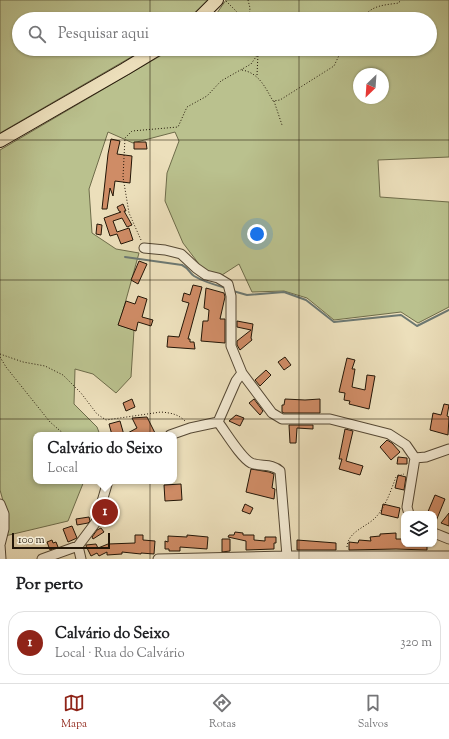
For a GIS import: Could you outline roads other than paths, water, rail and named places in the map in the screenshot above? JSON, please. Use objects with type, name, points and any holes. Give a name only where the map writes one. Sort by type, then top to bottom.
[{"type":"main road","points":[[205,12],[217,0]]},
{"type":"main road","points":[[0,141],[146,56]]},
{"type":"street","points":[[144,248],[165,250],[181,254],[206,275],[218,278],[228,284],[231,296],[231,346],[242,373],[272,413],[282,419],[330,419],[389,434],[406,445],[415,458],[407,507],[408,511]]},
{"type":"street","points":[[218,422],[236,381],[242,373]]},
{"type":"street","points":[[177,433],[218,422]]},
{"type":"street","points":[[218,422],[244,458],[251,463],[276,467],[280,471],[286,556]]},
{"type":"street","points":[[415,458],[426,457],[449,449]]},
{"type":"street","points":[[42,559],[78,546],[96,522],[107,484]]},
{"type":"street","points":[[0,504],[4,514],[4,529],[0,544],[1,559]]},
{"type":"street","points":[[437,534],[449,539]]},
{"type":"street","points":[[78,546],[81,559]]},
{"type":"street","points":[[158,559],[286,556],[449,556]]},
{"type":"waterway","points":[[125,257],[182,265],[187,268],[192,275],[226,288]]},
{"type":"waterway","points":[[233,291],[247,295],[284,292],[306,300],[334,322],[401,315],[417,326],[449,310]]},
{"type":"place","name":"Calvário do Seixo","points":[[105,512]]}]
